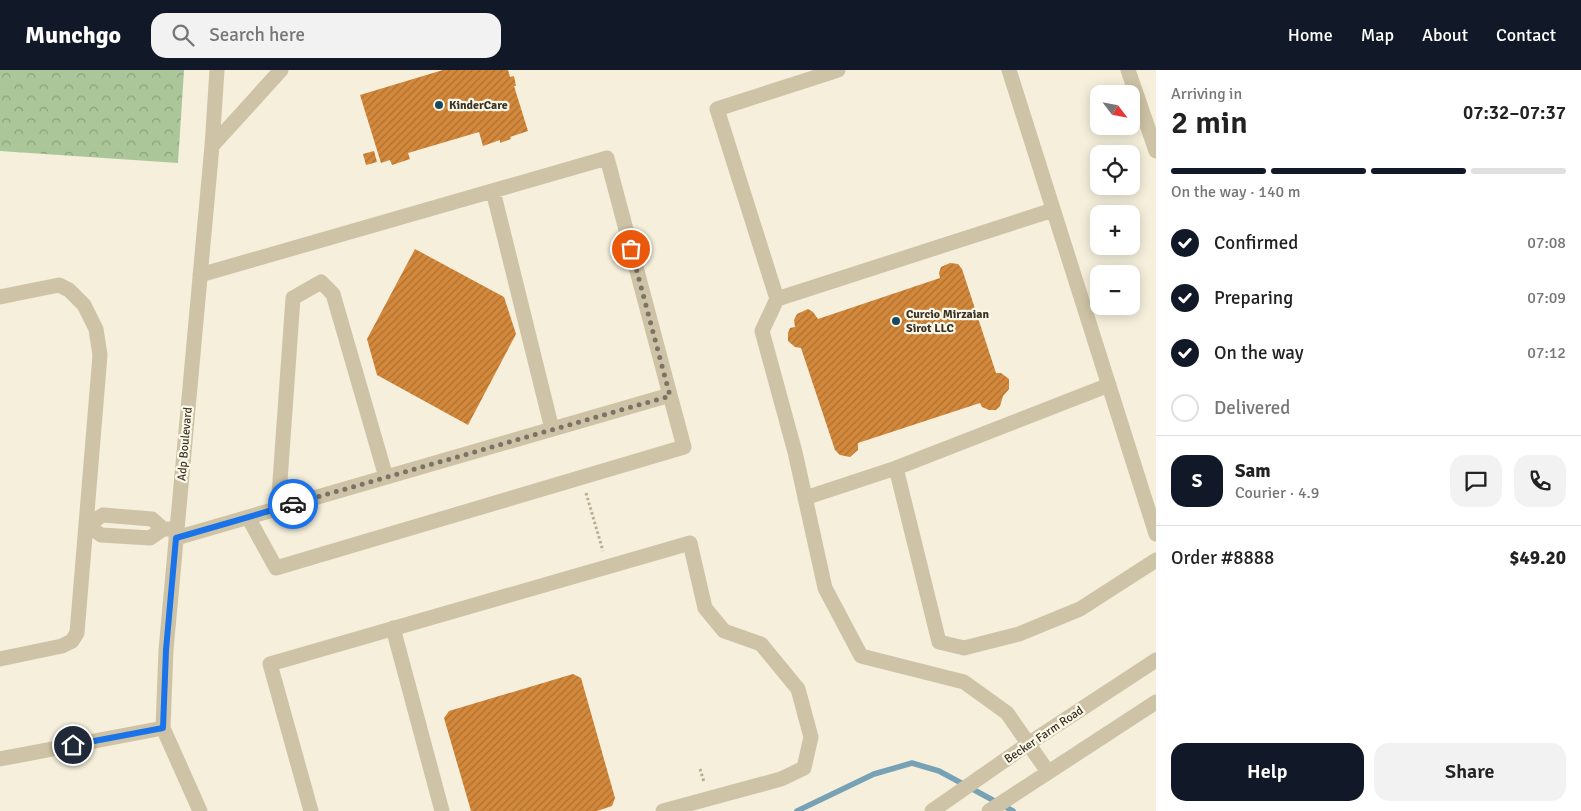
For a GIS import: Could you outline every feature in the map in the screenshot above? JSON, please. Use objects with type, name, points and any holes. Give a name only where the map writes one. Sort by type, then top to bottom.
[{"type":"street","name":"Adp Boulevard","points":[[200,811],[163,728],[172,532],[200,275],[212,146],[216,70]]},
{"type":"street","points":[[212,146],[281,70]]},
{"type":"street","points":[[838,70],[717,109],[777,299],[762,331],[795,452],[826,588],[861,656],[964,682],[1007,713],[1048,772]]},
{"type":"street","points":[[1009,70],[1156,534]]},
{"type":"street","points":[[1128,70],[1156,151]]},
{"type":"street","points":[[200,275],[607,158],[684,447],[276,568],[248,517]]},
{"type":"street","points":[[493,191],[552,429]]},
{"type":"street","points":[[777,299],[1053,210]]},
{"type":"street","points":[[278,508],[292,298],[321,282],[333,294],[386,477]]},
{"type":"street","points":[[0,297],[58,285],[68,290],[84,305],[96,329],[100,355],[78,633],[72,641],[62,646],[0,660]]},
{"type":"street","points":[[805,498],[896,468],[1108,384]]},
{"type":"street","points":[[87,524],[104,516],[152,519],[172,532],[248,517],[670,396]]},
{"type":"street","points":[[896,468],[939,642],[964,648],[1020,634],[1080,609],[1156,560]]},
{"type":"street","points":[[311,811],[270,664],[690,543],[705,608],[724,631],[761,644],[798,689],[811,736],[804,768],[781,779],[664,811]]},
{"type":"street","points":[[394,628],[442,811]]},
{"type":"street","name":"Becker Farm Road","points":[[932,811],[1028,744],[1156,660]]},
{"type":"street","points":[[989,811],[1156,702]]},
{"type":"street","points":[[0,759],[163,728]]},
{"type":"path","points":[[591,511],[597,532]]},
{"type":"path","points":[[700,768],[706,788]]},
{"type":"green space","points":[[0,70],[184,70],[178,163],[0,151]]},
{"type":"building","points":[[443,70],[508,70],[510,77],[514,76],[516,86],[514,86],[528,131],[510,137],[511,139],[500,143],[500,140],[483,146],[479,132],[408,153],[410,159],[392,165],[390,160],[381,163],[360,95]]},
{"type":"building","points":[[374,151],[377,162],[366,165],[363,154]]},
{"type":"building","points":[[415,249],[504,297],[516,334],[468,425],[377,375],[367,339]]},
{"type":"building","points":[[950,263],[958,264],[962,269],[996,373],[1001,373],[1009,379],[1009,389],[1003,396],[1000,406],[996,410],[989,410],[982,407],[980,403],[858,443],[858,450],[850,457],[840,455],[835,450],[801,348],[795,347],[788,341],[788,333],[790,328],[795,327],[794,320],[797,314],[808,309],[818,319],[940,278],[941,267]]},
{"type":"building","points":[[573,674],[581,678],[615,798],[612,806],[597,811],[471,811],[444,718],[449,711]]},
{"type":"waterway","points":[[797,811],[874,774],[912,763],[939,771],[1013,811]]},
{"type":"way so far","points":[[293,504],[670,396],[631,249]]},
{"type":"place","name":"KinderCare","points":[[439,105]]},
{"type":"place","name":"Curcio Mirzaian Sirot LLC","points":[[896,321]]},
{"type":"route","points":[[73,745],[163,728],[166,650],[176,538],[293,504]]}]
